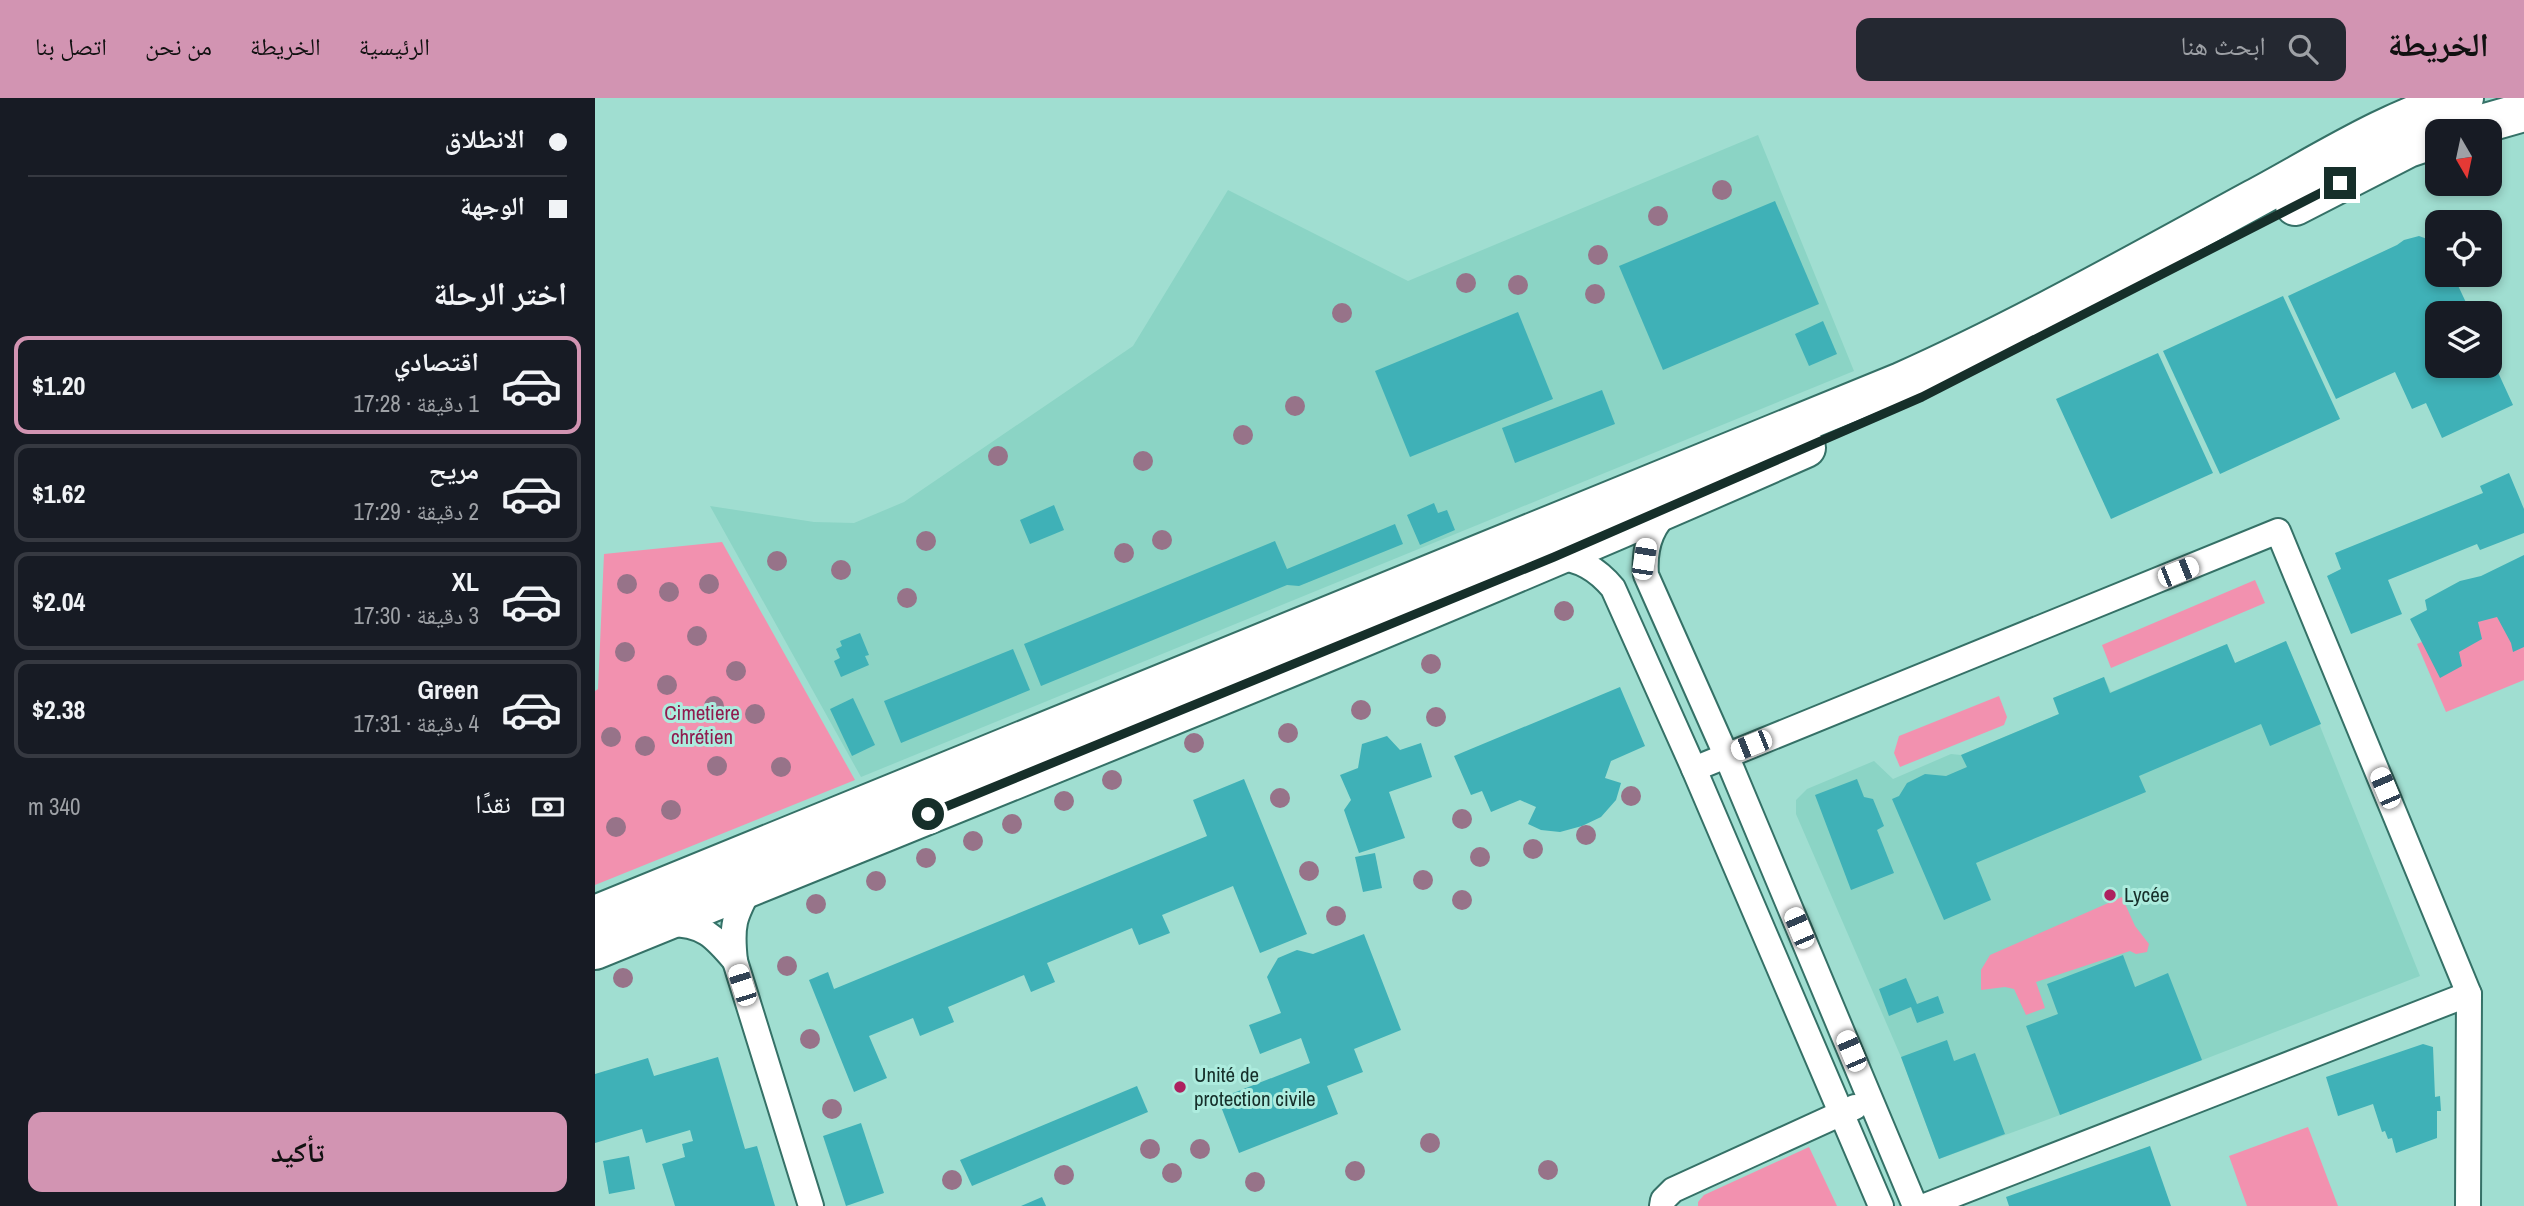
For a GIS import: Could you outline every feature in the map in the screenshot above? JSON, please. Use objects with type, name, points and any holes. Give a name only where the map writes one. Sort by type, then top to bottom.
[{"type":"highway","points":[[595,915],[1938,366],[2381,132],[2464,98]]},
{"type":"highway","points":[[2499,119],[2524,112]]},
{"type":"highway","points":[[595,950],[1554,557],[1922,397],[2408,148],[2425,142]]},
{"type":"street","points":[[1675,506],[1663,516],[1647,544],[1644,559],[1646,575],[1726,755],[1915,1206]]},
{"type":"street","points":[[1694,769],[2279,531],[2469,994],[2468,1206]]},
{"type":"street","points":[[1554,557],[1575,560],[1594,568],[1613,588],[1694,769],[1881,1206]]},
{"type":"street","points":[[751,887],[735,915],[732,937],[735,961],[811,1206]]},
{"type":"street","points":[[658,924],[685,924],[701,929],[716,938],[735,961]]},
{"type":"street","points":[[1925,1206],[2469,994]]},
{"type":"street","points":[[1662,1206],[1663,1200],[1673,1190],[1871,1100]]},
{"type":"shaded area","points":[[1758,135],[1854,371],[861,777],[710,506],[814,522],[854,523],[904,502],[1133,346],[1228,190],[1408,281]]},
{"type":"shaded area","name":"Lycée","points":[[2286,641],[2420,976],[1939,1159],[1901,1057],[1796,814],[1796,800],[1807,789],[1874,761],[1893,779],[1951,754],[1961,755],[2059,714],[2053,698],[2104,677],[2111,692],[2227,644],[2235,663]]},
{"type":"green space","name":"Cimetiere chrétien","points":[[722,542],[855,780],[595,885],[595,691],[598,689],[604,554]]},
{"type":"green space","points":[[2255,580],[2265,603],[2111,668],[2102,645]]},
{"type":"green space","points":[[2524,599],[2524,680],[2446,712],[2417,644]]},
{"type":"green space","points":[[1999,696],[2007,717],[2004,725],[1900,767],[1894,753],[1899,736]]},
{"type":"green space","points":[[2122,897],[2135,926],[2149,944],[2147,952],[2136,954],[2130,951],[2036,982],[2045,1008],[2026,1015],[2014,989],[2005,987],[1981,990],[1981,970],[1990,955]]},
{"type":"green space","points":[[2308,1127],[2338,1206],[2247,1206],[2229,1156]]},
{"type":"green space","points":[[1809,1147],[1837,1206],[1698,1206],[1704,1195]]},
{"type":"building","points":[[1775,201],[1819,304],[1663,370],[1619,266]]},
{"type":"building","points":[[2419,236],[2425,238],[2425,287],[2459,287],[2465,301],[2425,301],[2425,378],[2501,378],[2513,405],[2442,438],[2426,403],[2412,409],[2395,372],[2336,399],[2288,296],[2404,240]]},
{"type":"building","points":[[2283,296],[2340,419],[2220,474],[2163,351]]},
{"type":"building","points":[[1518,312],[1553,399],[1410,457],[1375,371]]},
{"type":"building","points":[[1823,321],[1837,354],[1809,366],[1795,334]]},
{"type":"building","points":[[2158,353],[2213,473],[2111,519],[2056,399]]},
{"type":"building","points":[[1602,390],[1615,424],[1515,463],[1502,428]]},
{"type":"building","points":[[2509,473],[2524,509],[2524,533],[2480,550],[2477,544],[2388,580],[2402,614],[2351,634],[2327,576],[2341,569],[2335,553],[2483,493],[2480,486]]},
{"type":"building","points":[[1434,503],[1438,513],[1447,510],[1455,530],[1420,545],[1407,515]]},
{"type":"building","points":[[1054,505],[1064,530],[1030,544],[1020,520]]},
{"type":"building","points":[[1395,524],[1403,544],[1299,586],[1287,585],[1041,686],[1024,644],[1275,541],[1287,569]]},
{"type":"building","points":[[2524,555],[2524,647],[2513,652],[2497,617],[2478,622],[2482,639],[2459,652],[2462,666],[2440,678],[2410,619],[2427,610],[2425,600],[2460,581],[2481,576]]},
{"type":"building","points":[[860,633],[869,655],[865,656],[869,665],[841,677],[834,661],[840,658],[836,649],[842,646],[840,641]]},
{"type":"building","points":[[2286,641],[2321,724],[2270,746],[2261,724],[2139,776],[2146,792],[1976,863],[1991,900],[1944,920],[1892,799],[1899,796],[1907,783],[1925,774],[1946,776],[1967,767],[1961,755],[2059,714],[2053,698],[2104,677],[2110,693],[2227,644],[2235,663]]},
{"type":"building","points":[[1013,649],[1030,690],[901,743],[884,701]]},
{"type":"building","points":[[1620,687],[1645,746],[1611,761],[1605,778],[1621,783],[1616,800],[1601,817],[1560,832],[1541,830],[1528,824],[1536,807],[1520,800],[1491,812],[1482,791],[1471,795],[1454,756]]},
{"type":"building","points":[[853,698],[875,745],[852,756],[830,709]]},
{"type":"building","points":[[1387,736],[1400,750],[1421,743],[1432,777],[1389,792],[1405,838],[1359,853],[1344,810],[1351,800],[1340,775],[1358,768],[1362,744]]},
{"type":"building","points":[[1244,779],[1307,934],[1260,953],[1233,886],[1162,915],[1170,933],[1139,945],[1132,928],[1047,963],[1055,982],[1031,992],[1024,975],[948,1007],[954,1022],[920,1036],[913,1018],[869,1036],[887,1078],[854,1092],[809,980],[828,972],[834,989],[1207,836],[1193,800]]},
{"type":"building","points":[[1857,779],[1864,797],[1873,799],[1884,826],[1877,830],[1894,873],[1851,890],[1815,795]]},
{"type":"building","points":[[1375,853],[1382,888],[1363,892],[1355,857]]},
{"type":"building","points":[[1364,934],[1401,1030],[1354,1049],[1363,1072],[1327,1086],[1338,1114],[1239,1153],[1218,1099],[1310,1063],[1301,1038],[1260,1054],[1249,1025],[1281,1013],[1267,977],[1278,958],[1297,950],[1313,954]]},
{"type":"building","points":[[2123,955],[2135,987],[2168,973],[2202,1060],[2060,1115],[2026,1026],[2058,1014],[2047,984]]},
{"type":"building","points":[[1906,978],[1917,1004],[1938,996],[1944,1013],[1917,1023],[1911,1007],[1889,1016],[1879,989]]},
{"type":"building","points":[[1947,1040],[1954,1061],[1975,1053],[2005,1134],[1939,1159],[1901,1057]]},
{"type":"building","points":[[2423,1044],[2433,1047],[2435,1097],[2440,1096],[2441,1111],[2437,1111],[2437,1138],[2396,1153],[2392,1138],[2388,1139],[2385,1131],[2382,1132],[2373,1104],[2338,1116],[2326,1077]]},
{"type":"building","points":[[718,1057],[745,1149],[757,1146],[775,1206],[675,1206],[662,1164],[685,1157],[682,1144],[693,1141],[690,1130],[646,1143],[642,1129],[595,1143],[595,1074],[648,1058],[654,1076]]},
{"type":"building","points":[[1137,1086],[1148,1112],[972,1186],[960,1160]]},
{"type":"building","points":[[861,1123],[884,1193],[846,1206],[823,1136]]},
{"type":"building","points":[[2150,1146],[2171,1206],[2009,1206],[2006,1197]]},
{"type":"building","points":[[629,1156],[635,1189],[609,1194],[603,1161]]},
{"type":"building","points":[[1042,1197],[1046,1206],[1021,1206]]},
{"type":"place","name":"Lycée","points":[[2110,895]]},
{"type":"place","name":"Unité de protection civile","points":[[1180,1087]]},
{"type":"route","points":[[928,814],[1554,557],[1922,397],[2340,183]]}]
